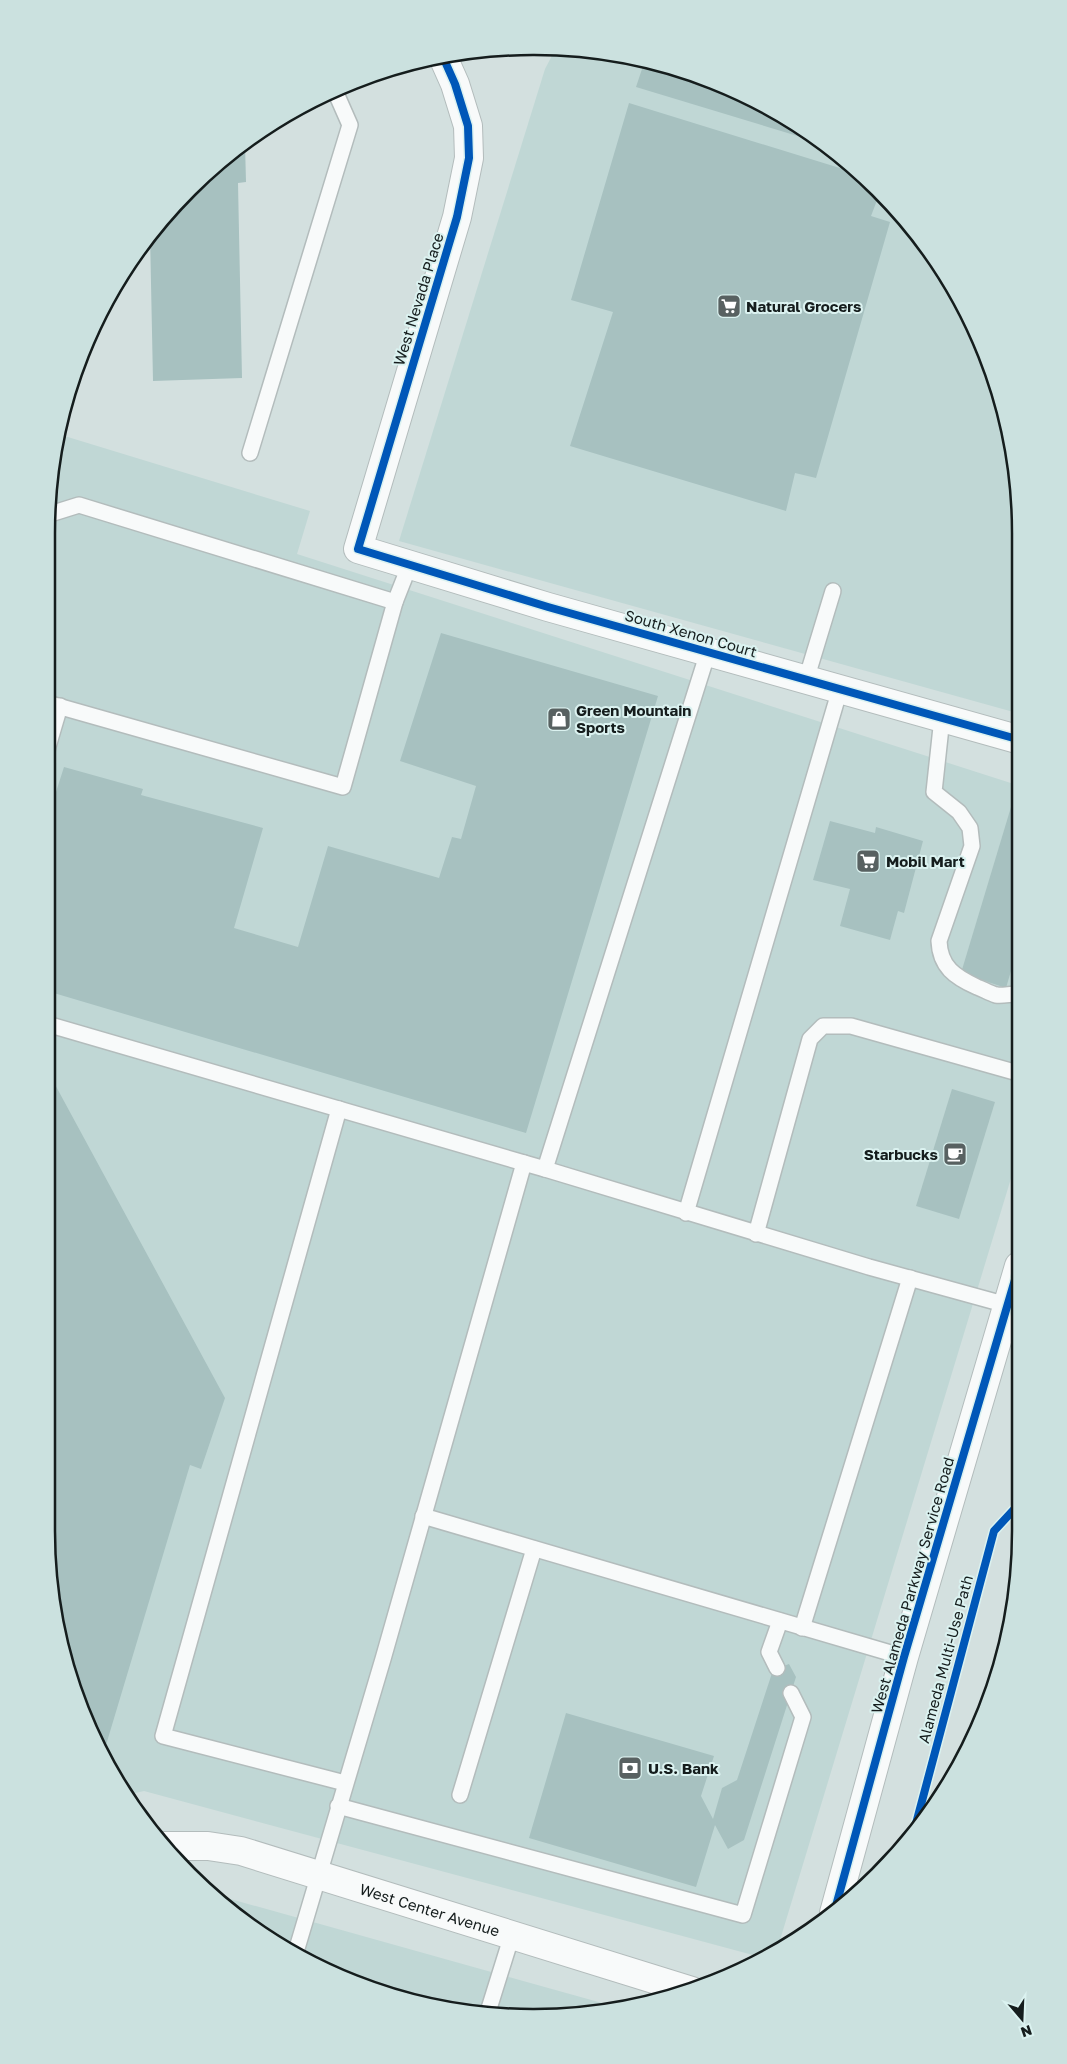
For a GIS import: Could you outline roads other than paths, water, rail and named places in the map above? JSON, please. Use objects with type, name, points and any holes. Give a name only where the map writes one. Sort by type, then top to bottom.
[{"type":"street","name":"West Nevada Place","points":[[358,549],[457,217],[469,158],[468,126],[455,84],[446,63]]},
{"type":"street","name":"South Xenon Court","points":[[358,549],[548,607],[1012,738]]},
{"type":"street","name":"West Alameda Parkway Service Road","points":[[838,1899],[904,1657],[1012,1289]]},
{"type":"street","name":"West Center Avenue","points":[[174,1846],[208,1846],[241,1851],[678,1987]]},
{"type":"lane","points":[[250,453],[350,125],[338,97]]},
{"type":"lane","points":[[56,512],[79,505],[395,602]]},
{"type":"lane","points":[[55,706],[343,787],[395,602],[410,564]]},
{"type":"lane","points":[[806,680],[833,591]]},
{"type":"lane","points":[[545,1169],[708,652]]},
{"type":"lane","points":[[686,1212],[840,689]]},
{"type":"lane","points":[[942,718],[934,792],[959,812],[965,820],[970,828],[972,846],[939,941],[939,952],[943,963],[952,974],[962,980],[997,995],[1012,994]]},
{"type":"lane","points":[[55,1026],[524,1162],[756,1234],[1007,1305]]},
{"type":"lane","points":[[756,1234],[810,1039],[823,1026],[850,1026],[1012,1071]]},
{"type":"lane","points":[[339,1109],[163,1736],[345,1783]]},
{"type":"lane","points":[[297,1947],[524,1162]]},
{"type":"lane","points":[[802,1628],[910,1278]]},
{"type":"lane","points":[[423,1516],[904,1657]]},
{"type":"lane","points":[[460,1795],[534,1549]]},
{"type":"lane","points":[[777,1668],[769,1652],[780,1622]]},
{"type":"lane","points":[[338,1806],[743,1915],[803,1717],[791,1693]]},
{"type":"lane","points":[[490,2007],[512,1935]]},
{"type":"place","name":"Natural Grocers","points":[[729,306]]},
{"type":"place","name":"Green Mountain Sports","points":[[559,719]]},
{"type":"place","name":"Mobil Mart","points":[[868,861]]},
{"type":"place","name":"Starbucks","points":[[955,1154]]},
{"type":"place","name":"U.S. Bank","points":[[630,1768]]}]
